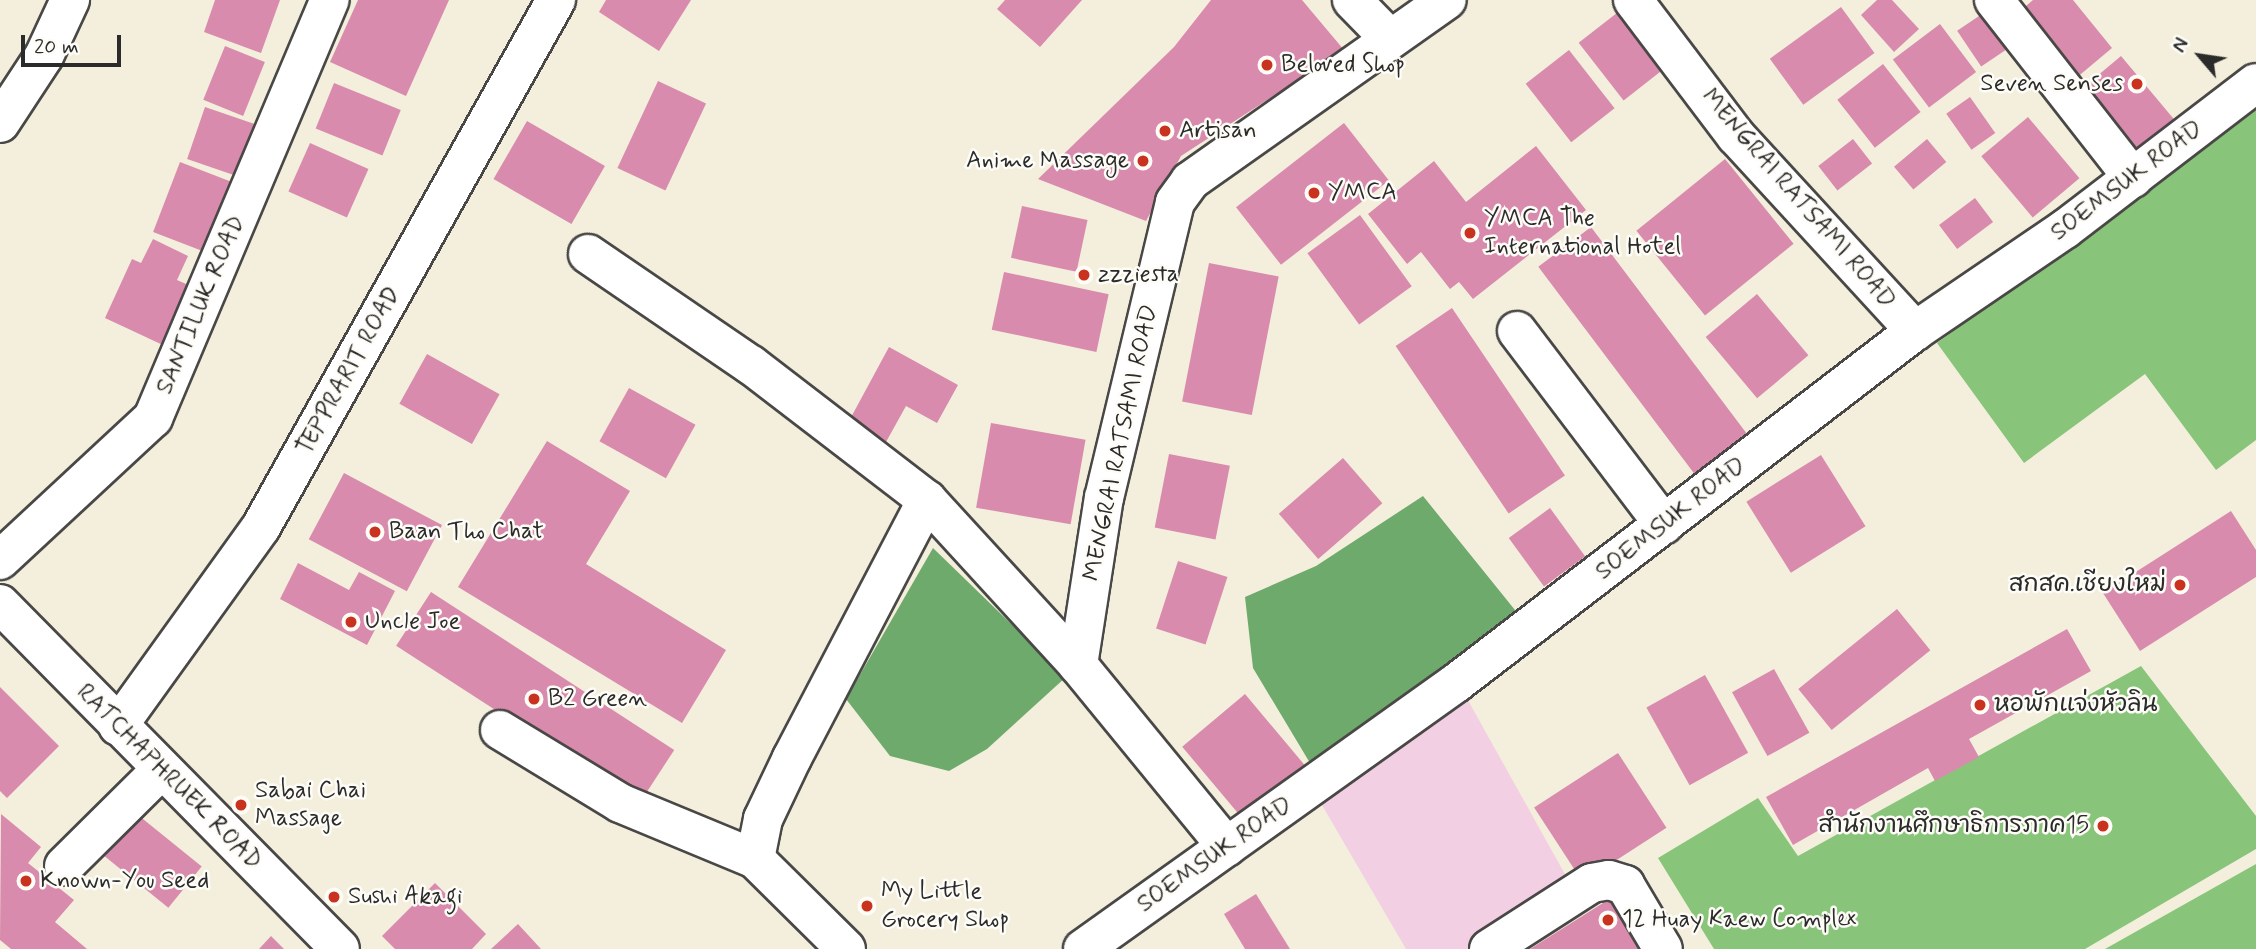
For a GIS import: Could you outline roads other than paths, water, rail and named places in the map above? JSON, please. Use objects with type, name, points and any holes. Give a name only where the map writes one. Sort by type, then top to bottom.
[{"type":"street","points":[[0,123],[44,56],[70,0]]},
{"type":"street","name":"SANTILUK ROAD","points":[[0,560],[153,418],[330,0]]},
{"type":"street","name":"TEPPRARIT ROAD","points":[[118,726],[261,527],[556,0]]},
{"type":"street","points":[[1352,0],[1390,39]]},
{"type":"street","name":"MENGRAI RATSAMI ROAD","points":[[1078,665],[1104,498],[1175,202],[1190,181],[1447,0]]},
{"type":"street","name":"MENGRAI RATSAMI ROAD","points":[[1633,0],[1736,136],[1915,331]]},
{"type":"street","points":[[1994,0],[2133,177]]},
{"type":"street","name":"SOEMSUK ROAD","points":[[1083,949],[1456,683],[1915,331],[2065,229],[2256,83]]},
{"type":"street","points":[[588,254],[751,365],[927,500],[1078,665],[1227,847]]},
{"type":"street","points":[[1517,331],[1664,525]]},
{"type":"street","points":[[755,859],[763,819],[780,782],[927,500]]},
{"type":"street","name":"RATCHAPHRUEK ROAD","points":[[0,604],[340,949]]},
{"type":"street","points":[[500,730],[620,803],[755,859],[846,949]]},
{"type":"street","points":[[64,866],[161,770]]},
{"type":"street","points":[[1489,949],[1592,883],[1609,880],[1625,885],[1663,949]]},
{"type":"place","name":"Beloved Shop","points":[[1267,65]]},
{"type":"place","name":"Seven Senses","points":[[2137,84]]},
{"type":"place","name":"Artisan","points":[[1165,131]]},
{"type":"place","name":"Anime Massage","points":[[1143,161]]},
{"type":"place","name":"YMCA","points":[[1314,193]]},
{"type":"place","name":"YMCA The International Hotel","points":[[1470,233]]},
{"type":"place","name":"zzziesta","points":[[1084,275]]},
{"type":"place","name":"Baan Tho Chat","points":[[375,532]]},
{"type":"place","name":"สกสค.เชียงใหม่","points":[[2180,585]]},
{"type":"place","name":"Uncle Joe","points":[[351,622]]},
{"type":"place","name":"B2 Green","points":[[534,699]]},
{"type":"place","name":"หอพักแจ่งหัวลิน","points":[[1980,705]]},
{"type":"place","name":"Sabai Chai Massage","points":[[241,805]]},
{"type":"place","name":"สำนักงานศึกษาธิการภาค15","points":[[2103,826]]},
{"type":"place","name":"Known-You Seed","points":[[26,881]]},
{"type":"place","name":"Sushi Akagi","points":[[334,897]]},
{"type":"place","name":"My Little Grocery Shop","points":[[867,906]]},
{"type":"place","name":"12 Huay Kaew Complex","points":[[1608,920]]}]
